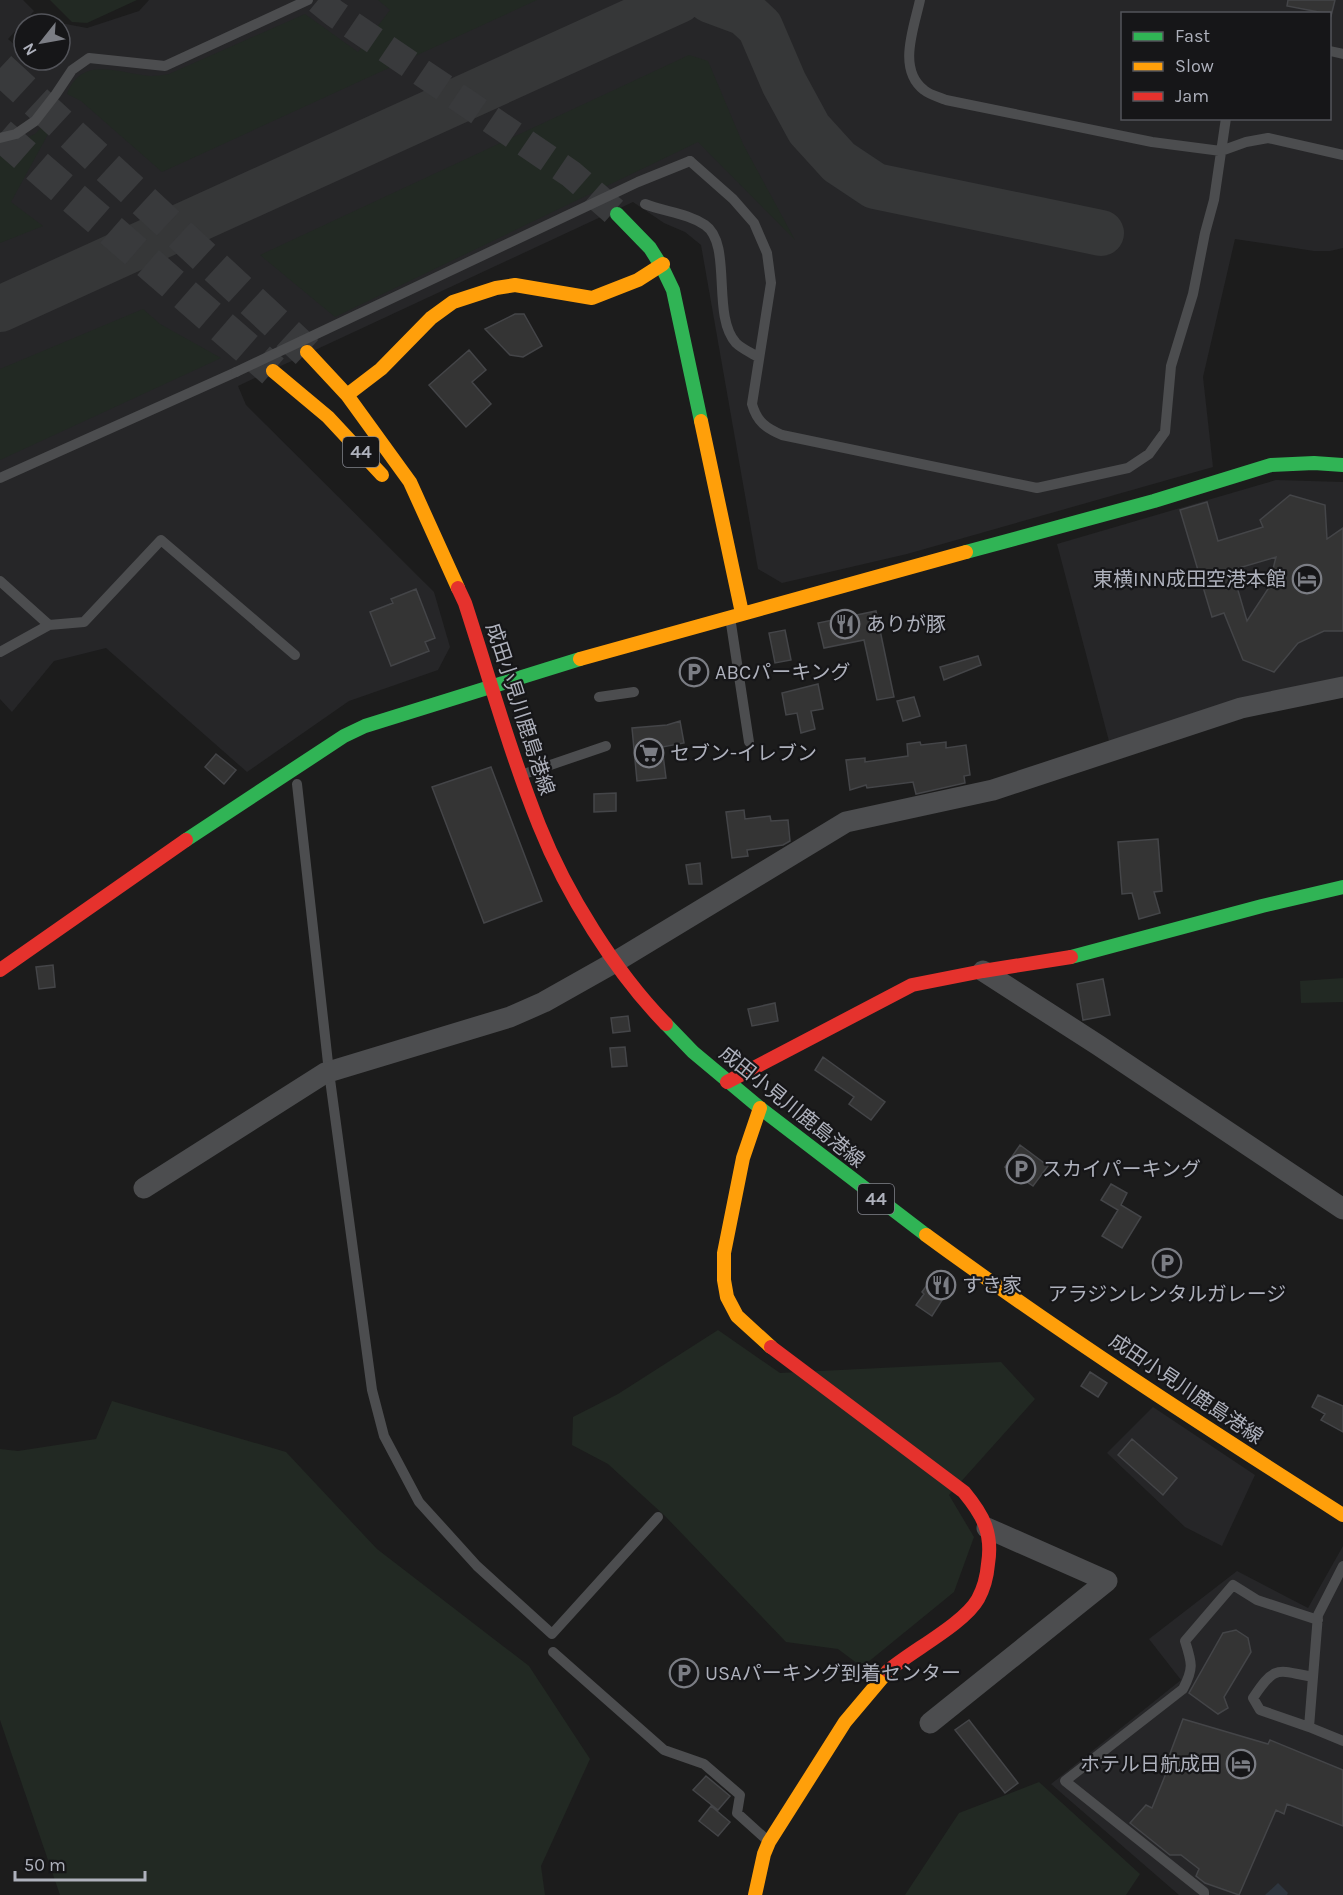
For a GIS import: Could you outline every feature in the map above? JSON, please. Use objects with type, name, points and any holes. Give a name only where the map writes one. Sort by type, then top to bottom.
[{"type":"street","points":[[617,214],[642,236],[663,264],[674,290],[736,615]]},
{"type":"street","points":[[346,395],[381,369],[430,318],[453,302],[496,288],[515,285],[592,298],[638,280],[663,264]]},
{"type":"street","name":"成田小見川鹿島港線","points":[[307,352],[346,395],[410,482],[465,603],[521,775],[539,825],[558,867],[615,962],[658,1016],[693,1052],[727,1082],[885,1205],[998,1287],[1261,1463],[1343,1515]]},
{"type":"street","name":"44","points":[[273,371],[328,417],[390,484]]},
{"type":"street","points":[[0,970],[224,814],[344,736],[365,726],[492,685],[628,652],[736,615],[1154,501],[1271,465],[1314,463],[1343,465]]},
{"type":"street","name":"成田小見川鹿島港線","points":[[404,501],[438,544]]},
{"type":"street","points":[[144,1188],[329,1072],[510,1017],[544,1002],[615,962],[846,822],[993,790],[1240,708],[1343,687]]},
{"type":"street","points":[[727,1082],[912,985],[982,971],[1081,956],[1262,906],[1343,887]]},
{"type":"street","points":[[982,971],[1098,1045],[1343,1209]]},
{"type":"street","points":[[755,1895],[769,1842],[845,1722],[889,1670],[958,1620],[978,1601],[986,1580],[990,1553],[987,1528],[975,1499],[756,1335],[737,1316],[728,1298],[724,1280],[724,1253],[743,1158],[760,1108]]},
{"type":"street","points":[[930,1723],[1107,1581],[987,1528]]},
{"type":"lane","points":[[0,138],[16,134],[34,121],[72,70],[89,58],[165,66],[308,0]]},
{"type":"lane","points":[[920,0],[908,64],[913,78],[925,91],[946,100],[1140,139],[1221,151],[1246,142],[1268,138],[1343,155]]},
{"type":"lane","points":[[0,477],[236,372],[627,187],[690,161],[733,199],[754,223],[767,253],[771,284],[752,404],[755,416],[765,427],[782,435],[1037,488],[1128,468],[1149,454],[1166,432],[1171,366],[1193,294],[1214,200],[1226,120]]},
{"type":"lane","points":[[645,204],[659,210],[686,215],[708,227],[718,241],[725,320],[735,342],[759,358]]},
{"type":"lane","points":[[0,652],[49,625],[84,622],[161,540],[295,656]]},
{"type":"lane","points":[[0,581],[49,625]]},
{"type":"lane","points":[[736,615],[749,742]]},
{"type":"lane","points":[[599,697],[634,692]]},
{"type":"lane","points":[[521,775],[606,746]]},
{"type":"lane","points":[[297,784],[329,1072],[372,1390],[384,1436],[419,1502],[477,1566],[552,1634],[658,1517]]},
{"type":"lane","points":[[1309,1727],[1318,1615],[1343,1566]]},
{"type":"lane","points":[[1204,1895],[1204,1892],[1065,1781],[1184,1689],[1191,1675],[1192,1664],[1185,1641],[1233,1585],[1257,1600],[1318,1620]]},
{"type":"lane","points":[[553,1652],[664,1750],[704,1764],[740,1795],[737,1813],[769,1842]]},
{"type":"lane","points":[[1313,1677],[1282,1671],[1275,1673],[1267,1676],[1252,1698],[1260,1710],[1343,1741]]},
{"type":"shaded area","points":[[0,0],[23,0],[34,11],[12,12],[12,35],[8,39],[12,42],[12,72],[72,72],[72,25],[87,28],[139,11],[149,0],[1343,0],[1343,248],[1314,251],[1235,239],[1203,377],[1213,467],[907,554],[782,583],[758,569],[701,245],[685,232],[664,223],[633,202],[238,386],[246,405],[434,592],[450,647],[438,670],[349,701],[247,772],[106,648],[54,661],[12,712],[0,699]]},
{"type":"shaded area","points":[[50,0],[137,0],[87,23],[72,22],[72,12],[62,12]]},
{"type":"shaded area","points":[[378,0],[537,0],[162,172],[81,101],[67,94],[82,74],[92,70],[115,70],[151,76],[169,74],[305,14],[358,52],[390,10]]},
{"type":"shaded area","points":[[689,55],[708,61],[743,144],[795,240],[698,142],[335,317],[260,255]]},
{"type":"shaded area","points":[[65,103],[11,202],[43,226],[0,243],[0,149],[35,134]]},
{"type":"shaded area","points":[[143,309],[160,324],[221,358],[0,460],[0,369]]},
{"type":"shaded area","points":[[1276,480],[1343,482],[1343,680],[1110,745],[1057,544]]},
{"type":"shaded area","points":[[1343,978],[1343,1002],[1301,1003],[1300,981]]},
{"type":"shaded area","points":[[718,1330],[780,1373],[1001,1362],[1035,1399],[949,1495],[974,1537],[954,1592],[862,1667],[838,1649],[786,1642],[665,1516],[608,1464],[572,1445],[573,1417],[618,1394]]},
{"type":"shaded area","points":[[112,1401],[286,1452],[377,1549],[529,1666],[590,1759],[541,1866],[545,1895],[60,1895],[0,1720],[0,1449],[18,1451],[96,1439]]},
{"type":"shaded area","points":[[1153,1407],[1255,1475],[1222,1546],[1185,1527],[1107,1453]]},
{"type":"shaded area","name":"ホテル日航成田","points":[[1343,1546],[1343,1895],[1179,1895],[1051,1784],[1181,1680],[1149,1639],[1237,1571],[1308,1608]]},
{"type":"shaded area","points":[[1039,1782],[1140,1874],[1126,1895],[905,1895],[959,1813]]},
{"type":"shaded area","points":[[1278,1883],[1288,1893],[1287,1895],[1265,1895]]},
{"type":"building","points":[[1288,0],[1335,0],[1331,16],[1331,12],[1287,6]]},
{"type":"building","points":[[515,314],[524,314],[542,346],[523,357],[510,355],[485,329]]},
{"type":"building","points":[[469,350],[486,370],[472,382],[491,404],[466,427],[429,385]]},
{"type":"building","name":"東横INN成田空港本館","points":[[1290,495],[1325,505],[1327,539],[1343,528],[1343,631],[1324,631],[1298,643],[1274,672],[1243,660],[1224,613],[1212,617],[1180,510],[1207,502],[1218,541],[1263,527],[1260,520]],"holes":[[[1276,557],[1268,589],[1247,621],[1232,570]]]},
{"type":"building","points":[[416,589],[435,638],[425,642],[429,651],[391,666],[370,612],[393,603],[391,599]]},
{"type":"building","points":[[876,611],[894,697],[877,700],[864,640],[824,648],[818,623]]},
{"type":"building","points":[[785,630],[791,660],[775,663],[769,633]]},
{"type":"building","points":[[978,656],[981,665],[944,680],[940,667]]},
{"type":"building","points":[[818,684],[823,709],[811,711],[815,729],[801,733],[797,713],[786,715],[782,693]]},
{"type":"building","points":[[914,697],[920,716],[903,721],[897,701]]},
{"type":"building","name":"セブン-イレブン","points":[[680,721],[684,743],[662,747],[666,778],[637,781],[632,728],[667,725]]},
{"type":"building","points":[[920,742],[921,745],[946,742],[946,748],[966,745],[970,775],[964,776],[965,783],[916,794],[913,782],[867,788],[866,785],[850,790],[846,760],[865,758],[865,762],[908,756],[907,744]]},
{"type":"building","points":[[216,754],[236,770],[224,784],[205,767]]},
{"type":"building","points":[[491,767],[542,901],[484,923],[432,787]]},
{"type":"building","points":[[616,793],[616,811],[594,812],[594,794]]},
{"type":"building","points":[[744,810],[745,819],[770,816],[771,821],[788,820],[790,841],[783,845],[747,850],[748,856],[732,858],[726,812]]},
{"type":"building","points":[[1158,839],[1162,891],[1154,892],[1160,913],[1139,919],[1132,893],[1122,894],[1118,842]]},
{"type":"building","points":[[700,863],[702,884],[689,884],[686,865]]},
{"type":"building","points":[[53,965],[55,987],[39,989],[36,967]]},
{"type":"building","points":[[1103,979],[1110,1015],[1083,1020],[1077,984]]},
{"type":"building","points":[[775,1003],[778,1021],[752,1026],[748,1009]]},
{"type":"building","points":[[628,1016],[630,1031],[613,1033],[611,1018]]},
{"type":"building","points":[[625,1047],[627,1066],[612,1067],[610,1048]]},
{"type":"building","points":[[823,1057],[885,1102],[871,1120],[849,1104],[854,1097],[815,1070]]},
{"type":"building","points":[[1020,1145],[1048,1166],[1033,1186],[1005,1167]]},
{"type":"building","points":[[1111,1184],[1127,1193],[1121,1205],[1141,1217],[1122,1248],[1102,1236],[1118,1210],[1101,1200]]},
{"type":"building","points":[[1166,1250],[1180,1260],[1173,1273],[1159,1263]]},
{"type":"building","points":[[937,1271],[953,1283],[932,1316],[916,1305]]},
{"type":"building","points":[[1090,1372],[1107,1383],[1098,1397],[1081,1386]]},
{"type":"building","points":[[1318,1395],[1343,1406],[1343,1432],[1321,1420],[1325,1414],[1312,1407]]},
{"type":"building","points":[[1132,1439],[1177,1478],[1163,1495],[1118,1455]]},
{"type":"building","points":[[1236,1630],[1248,1638],[1251,1652],[1224,1697],[1228,1708],[1218,1714],[1189,1693],[1223,1633]]},
{"type":"building","name":"ホテル日航成田","points":[[1183,1719],[1268,1744],[1270,1740],[1343,1770],[1343,1826],[1287,1804],[1284,1814],[1276,1810],[1239,1895],[1205,1883],[1196,1876],[1199,1869],[1181,1855],[1170,1855],[1130,1823],[1146,1805],[1152,1808],[1171,1761],[1168,1759]]},
{"type":"building","points":[[969,1720],[1018,1783],[1005,1793],[955,1730]]},
{"type":"building","points":[[706,1776],[730,1796],[718,1810],[693,1790]]},
{"type":"building","points":[[711,1806],[730,1822],[718,1836],[699,1821]]},
{"type":"taxiway","points":[[0,309],[679,0]]},
{"type":"taxiway","points":[[710,0],[745,13],[760,27],[784,83],[809,129],[839,162],[875,186],[1101,233]]},
{"type":"tunnel","points":[[318,0],[571,174],[617,214]]},
{"type":"tunnel","points":[[0,68],[307,352]]},
{"type":"tunnel","points":[[0,134],[273,371]]},
{"type":"traffic: fast","points":[[617,214],[650,248],[673,290],[701,421]]},
{"type":"traffic: fast","points":[[966,552],[1154,501],[1271,465],[1314,463],[1343,465]]},
{"type":"traffic: fast","points":[[186,840],[344,736],[365,726],[580,659]]},
{"type":"traffic: fast","points":[[1071,957],[1343,887]]},
{"type":"traffic: fast","points":[[666,1024],[693,1052],[760,1108],[926,1235]]},
{"type":"traffic: slow","points":[[347,395],[381,369],[431,318],[453,302],[496,288],[515,285],[592,298],[638,280],[663,264]]},
{"type":"traffic: slow","points":[[307,352],[347,395],[410,482],[458,588]]},
{"type":"traffic: slow","points":[[273,371],[328,417],[382,475]]},
{"type":"traffic: slow","points":[[701,421],[742,613]]},
{"type":"traffic: slow","points":[[580,659],[966,552]]},
{"type":"traffic: slow","points":[[760,1108],[743,1158],[724,1253],[724,1280],[727,1297],[737,1316],[771,1347]]},
{"type":"traffic: slow","points":[[926,1235],[1080,1343],[1343,1515]]},
{"type":"traffic: slow","points":[[755,1895],[769,1842],[845,1722],[888,1671]]},
{"type":"traffic: jam","points":[[458,588],[465,603],[519,770],[550,851],[578,904],[611,956],[628,981],[666,1024]]},
{"type":"traffic: jam","points":[[0,970],[186,840]]},
{"type":"traffic: jam","points":[[727,1082],[912,985],[1071,957]]},
{"type":"traffic: jam","points":[[771,1347],[964,1492],[985,1525],[989,1553],[986,1577],[978,1599],[961,1618],[888,1671]]},
{"type":"place","name":"東横INN成田空港本館","points":[[1307,579]]},
{"type":"place","name":"ありが豚","points":[[845,624]]},
{"type":"place","name":"ABCパーキング","points":[[694,672]]},
{"type":"place","name":"セブン-イレブン","points":[[649,753]]},
{"type":"place","name":"スカイパーキング","points":[[1021,1169]]},
{"type":"place","name":"アラジンレンタルガレージ","points":[[1167,1263]]},
{"type":"place","name":"すき家","points":[[941,1285]]},
{"type":"place","name":"USAパーキング到着センター","points":[[684,1673]]},
{"type":"place","name":"ホテル日航成田","points":[[1241,1764]]}]
